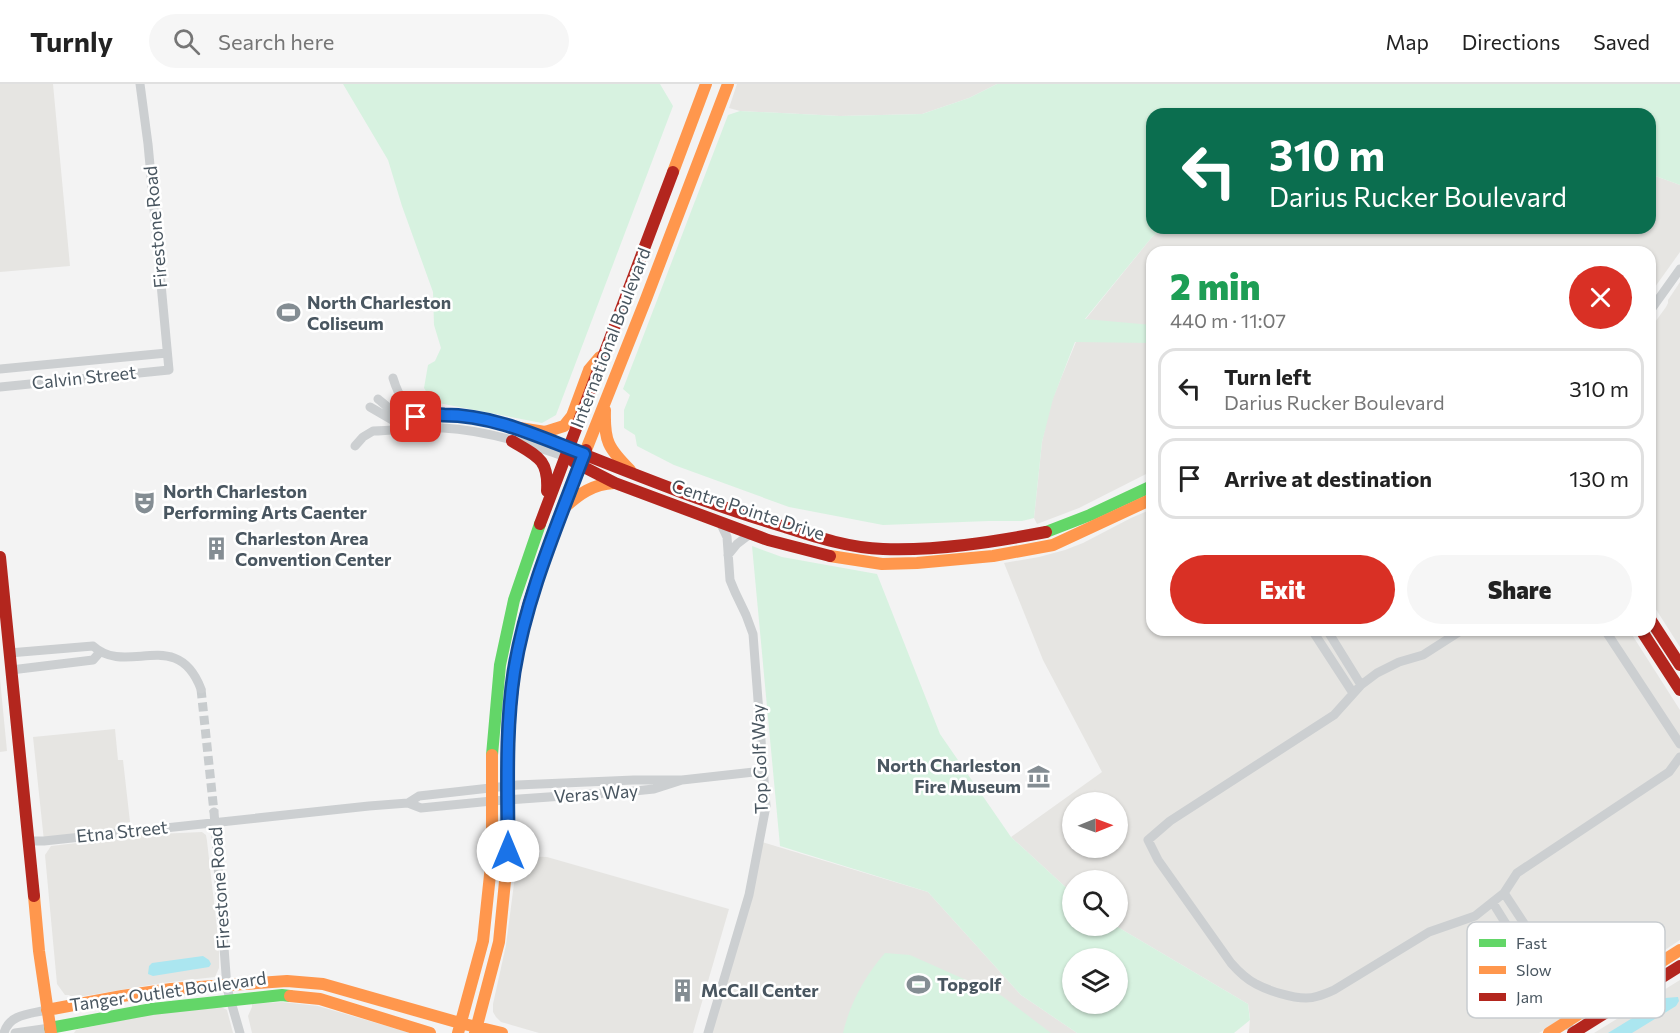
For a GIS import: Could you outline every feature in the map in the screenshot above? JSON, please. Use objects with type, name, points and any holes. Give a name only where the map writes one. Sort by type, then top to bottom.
[{"type":"main road","name":"International Boulevard","points":[[459,1028],[483,941],[492,856],[492,742],[500,665],[514,600],[545,510],[706,84]]},
{"type":"main road","name":"International Boulevard","points":[[476,1030],[499,942],[508,851],[508,738],[514,673],[528,607],[562,510],[728,84]]},
{"type":"main road","points":[[513,427],[545,432],[564,426],[572,416],[589,370],[605,352]]},
{"type":"main road","points":[[605,403],[604,433],[607,444],[614,455],[635,475]]},
{"type":"main road","points":[[512,441],[538,457],[549,472],[545,510]]},
{"type":"main road","points":[[567,453],[582,460]]},
{"type":"main road","name":"Centre Pointe Drive","points":[[582,460],[635,475],[694,498],[778,525],[852,545],[882,549],[990,543],[1049,532],[1146,489]]},
{"type":"main road","name":"Centre Pointe Drive","points":[[582,460],[615,483],[750,534],[801,550],[841,559],[882,564],[993,556],[1053,545],[1146,502]]},
{"type":"main road","points":[[562,510],[586,489],[598,484],[615,483]]},
{"type":"main road","points":[[0,557],[39,953],[50,1031]]},
{"type":"main road","points":[[1656,628],[1680,665]]},
{"type":"main road","points":[[1645,636],[1680,690]]},
{"type":"main road","points":[[1665,966],[1679,958]]},
{"type":"main road","points":[[1665,968],[1679,958]]},
{"type":"main road","name":"Tanger Outlet Boulevard","points":[[47,1010],[171,989],[287,981],[322,984],[459,1028],[502,1033]]},
{"type":"main road","name":"Tanger Outlet Boulevard","points":[[50,1031],[152,1009],[282,995],[320,999],[430,1033]]},
{"type":"main road","points":[[1549,1033],[1571,1029],[1596,1018]]},
{"type":"street","name":"Firestone Road","points":[[140,84],[148,144],[169,370]]},
{"type":"street","points":[[1656,303],[1680,269]]},
{"type":"street","name":"Calvin Street","points":[[0,369],[167,353]]},
{"type":"street","name":"Calvin Street","points":[[0,387],[169,370]]},
{"type":"street","points":[[393,378],[397,392],[406,405],[429,416]]},
{"type":"street","points":[[378,399],[394,412],[406,416],[442,414],[474,417],[513,427],[567,453]]},
{"type":"street","points":[[370,407],[413,428]]},
{"type":"street","points":[[355,446],[373,431],[441,428],[464,430],[567,453]]},
{"type":"street","name":"Top Golf Way","points":[[708,1033],[749,895],[766,806],[753,634],[730,580],[727,537],[720,522]]},
{"type":"street","points":[[729,555],[737,544],[750,534]]},
{"type":"street","points":[[1316,636],[1353,693]]},
{"type":"street","points":[[1331,636],[1361,685]]},
{"type":"street","points":[[1453,636],[1423,655],[1399,662],[1377,673],[1361,685],[1334,714],[1170,821],[1148,840],[1158,860],[1231,963],[1240,973],[1256,984],[1293,997],[1314,997],[1334,990],[1429,932],[1475,916],[1504,893],[1517,873],[1669,772],[1680,757]]},
{"type":"street","points":[[1609,636],[1680,744]]},
{"type":"street","points":[[9,653],[93,646],[100,652],[123,657],[161,654],[176,657],[188,666],[198,679],[201,688]]},
{"type":"street","points":[[11,669],[93,660],[100,652]]},
{"type":"street","name":"Veras Way","points":[[492,795],[517,785],[682,780],[763,771]]},
{"type":"street","name":"Veras Way","points":[[492,795],[508,800],[654,789],[682,780]]},
{"type":"street","name":"Etna Street","points":[[29,841],[44,841],[214,817],[408,803],[421,808],[492,795]]},
{"type":"street","name":"Firestone Road","points":[[214,817],[227,984],[240,1033]]},
{"type":"street","points":[[1504,893],[1523,922]]},
{"type":"street","points":[[1493,903],[1505,922]]},
{"type":"street","points":[[4,1033],[6,1024],[13,1019],[47,1010]]},
{"type":"street","points":[[1586,1018],[1589,1023]]},
{"type":"street","points":[[15,1033],[50,1031]]},
{"type":"shaded area","points":[[0,84],[53,84],[70,266],[0,272]]},
{"type":"shaded area","points":[[737,84],[997,84],[969,98],[922,114],[840,116],[740,111],[729,108]]},
{"type":"shaded area","points":[[1656,176],[1680,185],[1680,252],[1656,286],[1656,246],[1146,246],[1146,474],[1079,508],[1037,524],[1034,518],[1042,442],[1050,405],[1085,320],[1156,234],[1656,234]]},
{"type":"shaded area","points":[[1680,282],[1680,647],[1656,609],[1656,321]]},
{"type":"shaded area","points":[[1146,512],[1146,636],[1633,636],[1680,710],[1680,940],[1665,950],[1665,922],[1467,922],[1467,1018],[1562,1018],[1539,1033],[1249,1033],[1248,1004],[1128,933],[1128,870],[1062,870],[1062,884],[1011,837],[1062,801],[1062,858],[1128,858],[1128,792],[1074,792],[1102,772],[1043,660],[1004,563],[1065,550]]},
{"type":"shaded area","points":[[0,679],[7,751],[0,752]]},
{"type":"shaded area","points":[[115,729],[118,760],[123,760],[130,822],[122,823],[115,833],[44,841],[33,737]]},
{"type":"shaded area","points":[[202,832],[206,835],[207,841],[219,946],[219,968],[215,977],[162,983],[73,998],[65,995],[57,984],[45,855],[51,846],[136,835]]},
{"type":"shaded area","points":[[759,841],[928,892],[1021,995],[1077,1033],[708,1033]]},
{"type":"shaded area","points":[[516,856],[547,857],[729,909],[693,1033],[539,1033],[501,1022],[496,1017],[493,1004],[506,945]]},
{"type":"shaded area","points":[[1680,980],[1680,1033],[1594,1033],[1618,1018],[1665,1018],[1665,989]]},
{"type":"shaded area","points":[[282,1002],[318,1006],[411,1033],[252,1033],[248,1016],[252,1004]]},
{"type":"shaded area","points":[[221,1007],[227,1010],[233,1033],[74,1033],[84,1028],[154,1014]]},
{"type":"green space","points":[[343,84],[660,84],[673,106],[556,415],[542,423],[433,402],[424,388],[428,365],[435,361],[441,348],[434,325],[433,292],[388,160]]},
{"type":"green space","points":[[997,84],[1680,84],[1680,185],[1656,176],[1656,108],[1146,108],[1146,234],[1156,234],[1085,319],[1146,324],[1146,343],[1075,342],[1053,399],[1042,442],[1034,518],[1022,521],[883,525],[789,507],[674,465],[637,446],[635,435],[624,428],[624,410],[630,395],[623,389],[728,115],[740,111],[840,116],[922,114],[969,98]]},
{"type":"green space","points":[[752,546],[782,557],[877,574],[940,734],[1011,837],[1062,884],[1062,936],[1128,936],[1128,933],[1248,1004],[1250,1020],[1234,1033],[1077,1033],[1021,995],[928,892],[780,846]]},
{"type":"green space","name":"Topgolf","points":[[885,953],[910,955],[1002,996],[1051,1033],[843,1033],[859,990]]},
{"type":"water","points":[[203,956],[209,960],[211,964],[209,967],[153,976],[148,974],[152,963]]},
{"type":"water","points":[[1678,997],[1679,1001],[1676,1006],[1665,1013],[1665,998]]},
{"type":"water","points":[[1632,1018],[1656,1018],[1632,1033],[1608,1033]]},
{"type":"tunnel","points":[[201,689],[214,812]]},
{"type":"traffic: fast","points":[[1046,532],[1090,515],[1146,489]]},
{"type":"traffic: fast","points":[[492,755],[500,665],[514,600],[540,524]]},
{"type":"traffic: fast","points":[[50,1028],[152,1009],[290,996]]},
{"type":"traffic: slow","points":[[673,172],[706,84]]},
{"type":"traffic: slow","points":[[586,450],[728,84]]},
{"type":"traffic: slow","points":[[513,427],[545,432],[564,426],[572,416],[589,370],[600,357]]},
{"type":"traffic: slow","points":[[605,410],[605,429],[609,443],[612,450],[630,470]]},
{"type":"traffic: slow","points":[[564,508],[587,491],[599,485],[614,483]]},
{"type":"traffic: slow","points":[[830,556],[882,564],[993,556],[1053,545],[1146,502]]},
{"type":"traffic: slow","points":[[475,1033],[499,942],[508,851],[508,738],[511,706]]},
{"type":"traffic: slow","points":[[458,1033],[483,941],[492,856],[492,755]]},
{"type":"traffic: slow","points":[[34,896],[39,951],[51,1033]]},
{"type":"traffic: slow","points":[[1665,960],[1680,950]]},
{"type":"traffic: slow","points":[[47,1010],[171,989],[287,981],[323,984],[502,1033]]},
{"type":"traffic: slow","points":[[290,996],[320,999],[430,1033]]},
{"type":"traffic: slow","points":[[1549,1033],[1573,1018]]},
{"type":"traffic: jam","points":[[540,524],[673,172]]},
{"type":"traffic: jam","points":[[512,441],[540,460],[546,472],[547,491]]},
{"type":"traffic: jam","points":[[511,706],[517,656],[528,606],[548,547],[586,450]]},
{"type":"traffic: jam","points":[[578,452],[732,510],[858,547],[883,549],[944,547],[1046,532]]},
{"type":"traffic: jam","points":[[574,462],[615,483],[768,540],[830,556]]},
{"type":"traffic: jam","points":[[0,557],[34,896]]},
{"type":"traffic: jam","points":[[1656,628],[1680,665]]},
{"type":"traffic: jam","points":[[1645,636],[1680,690]]},
{"type":"traffic: jam","points":[[1665,975],[1680,966]]},
{"type":"traffic: jam","points":[[1573,1033],[1597,1018]]},
{"type":"place","name":"North Charleston Coliseum","points":[[289,313]]},
{"type":"place","name":"North Charleston Performing Arts Caenter","points":[[145,502]]},
{"type":"place","name":"Charleston Area Convention Center","points":[[217,549]]},
{"type":"place","name":"North Charleston Fire Museum","points":[[1039,776]]},
{"type":"place","name":"Topgolf","points":[[919,985]]},
{"type":"place","name":"McCall Center","points":[[683,991]]},
{"type":"route","points":[[416,417],[442,414],[494,421],[584,454],[528,607],[514,673],[508,738],[508,851]]}]
